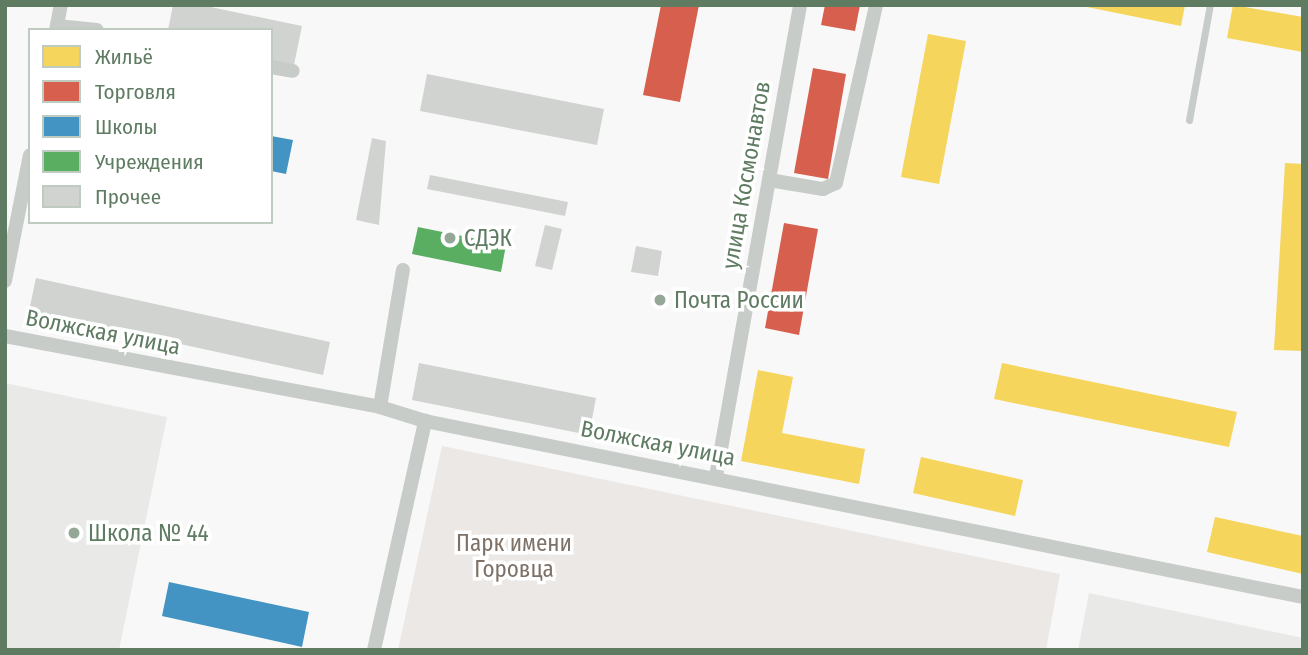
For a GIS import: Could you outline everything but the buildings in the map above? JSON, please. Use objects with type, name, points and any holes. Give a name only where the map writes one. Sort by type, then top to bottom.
[{"type":"street","points":[[56,28],[61,5]]},
{"type":"street","name":"улица Космонавтов","points":[[716,477],[800,5]]},
{"type":"street","points":[[769,180],[823,190],[836,183],[876,5]]},
{"type":"street","points":[[273,67],[293,71]]},
{"type":"street","points":[[5,281],[28,165]]},
{"type":"street","points":[[380,407],[403,270]]},
{"type":"street","name":"Волжская улица","points":[[5,336],[380,407],[425,421],[716,477],[1303,597]]},
{"type":"street","points":[[374,650],[425,421]]},
{"type":"lane","points":[[1189,120],[1210,5]]},
{"type":"shaded area","name":"Школа № 44","points":[[5,383],[167,417],[119,650],[5,650]]},
{"type":"shaded area","points":[[1089,593],[1303,638],[1303,650],[1078,650]]},
{"type":"green space","name":"Парк имени Горовца","points":[[442,446],[1060,574],[1046,650],[398,650]]},
{"type":"place","name":"СДЭК","points":[[450,238]]},
{"type":"place","name":"Почта России","points":[[660,300]]},
{"type":"place","name":"Школа № 44","points":[[74,533]]}]
